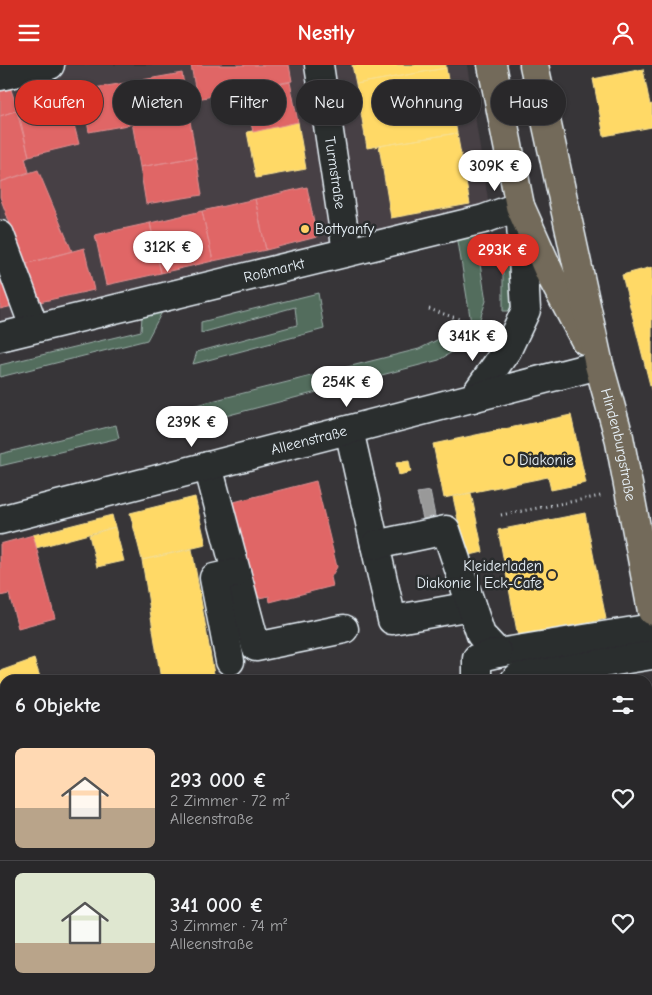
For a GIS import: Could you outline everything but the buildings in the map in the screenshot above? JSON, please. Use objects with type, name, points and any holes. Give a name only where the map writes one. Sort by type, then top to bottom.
[{"type":"main road","points":[[492,65],[520,206],[551,276],[599,365]]},
{"type":"main road","points":[[534,65],[599,365]]},
{"type":"main road","name":"Hindenburgstraße","points":[[599,365],[614,416],[652,611]]},
{"type":"street","points":[[0,76],[50,65]]},
{"type":"street","name":"Turmstraße","points":[[319,65],[347,251]]},
{"type":"street","points":[[473,398],[507,350],[526,310],[520,206]]},
{"type":"street","name":"Roßmarkt","points":[[0,337],[34,327],[484,219],[520,206]]},
{"type":"street","points":[[0,235],[34,327]]},
{"type":"street","name":"Alleenstraße","points":[[0,520],[599,365]]},
{"type":"street","points":[[349,430],[392,619],[471,606]]},
{"type":"street","points":[[208,466],[256,647],[344,629]]},
{"type":"street","points":[[375,545],[446,530],[481,635],[498,653]]},
{"type":"street","points":[[230,661],[214,578],[236,573]]},
{"type":"street","points":[[477,675],[477,658],[652,627]]},
{"type":"street","points":[[530,675],[652,655]]},
{"type":"path","points":[[429,309],[471,323],[490,325]]},
{"type":"path","points":[[501,515],[629,491]]},
{"type":"shaded area","points":[[0,65],[467,65],[469,80],[372,80],[372,125],[476,125],[489,206],[0,326]]},
{"type":"green space","points":[[475,233],[486,301],[473,339],[439,360],[172,430],[168,412],[419,349],[471,323],[457,235]]},
{"type":"green space","points":[[508,247],[513,271],[510,311],[503,311],[503,272],[496,249]]},
{"type":"green space","points":[[318,293],[324,329],[193,364],[197,352],[297,325],[295,307],[201,333],[201,322]]},
{"type":"green space","points":[[162,312],[147,340],[0,377],[0,365],[141,331],[142,316]]},
{"type":"green space","points":[[116,425],[119,438],[0,466],[0,454]]},
{"type":"place","name":"Bottyanfy","points":[[305,229]]},
{"type":"place","name":"Diakonie","points":[[509,460]]},
{"type":"place","name":"Kleiderladen Diakonie | Eck-Cafe","points":[[552,575]]}]
